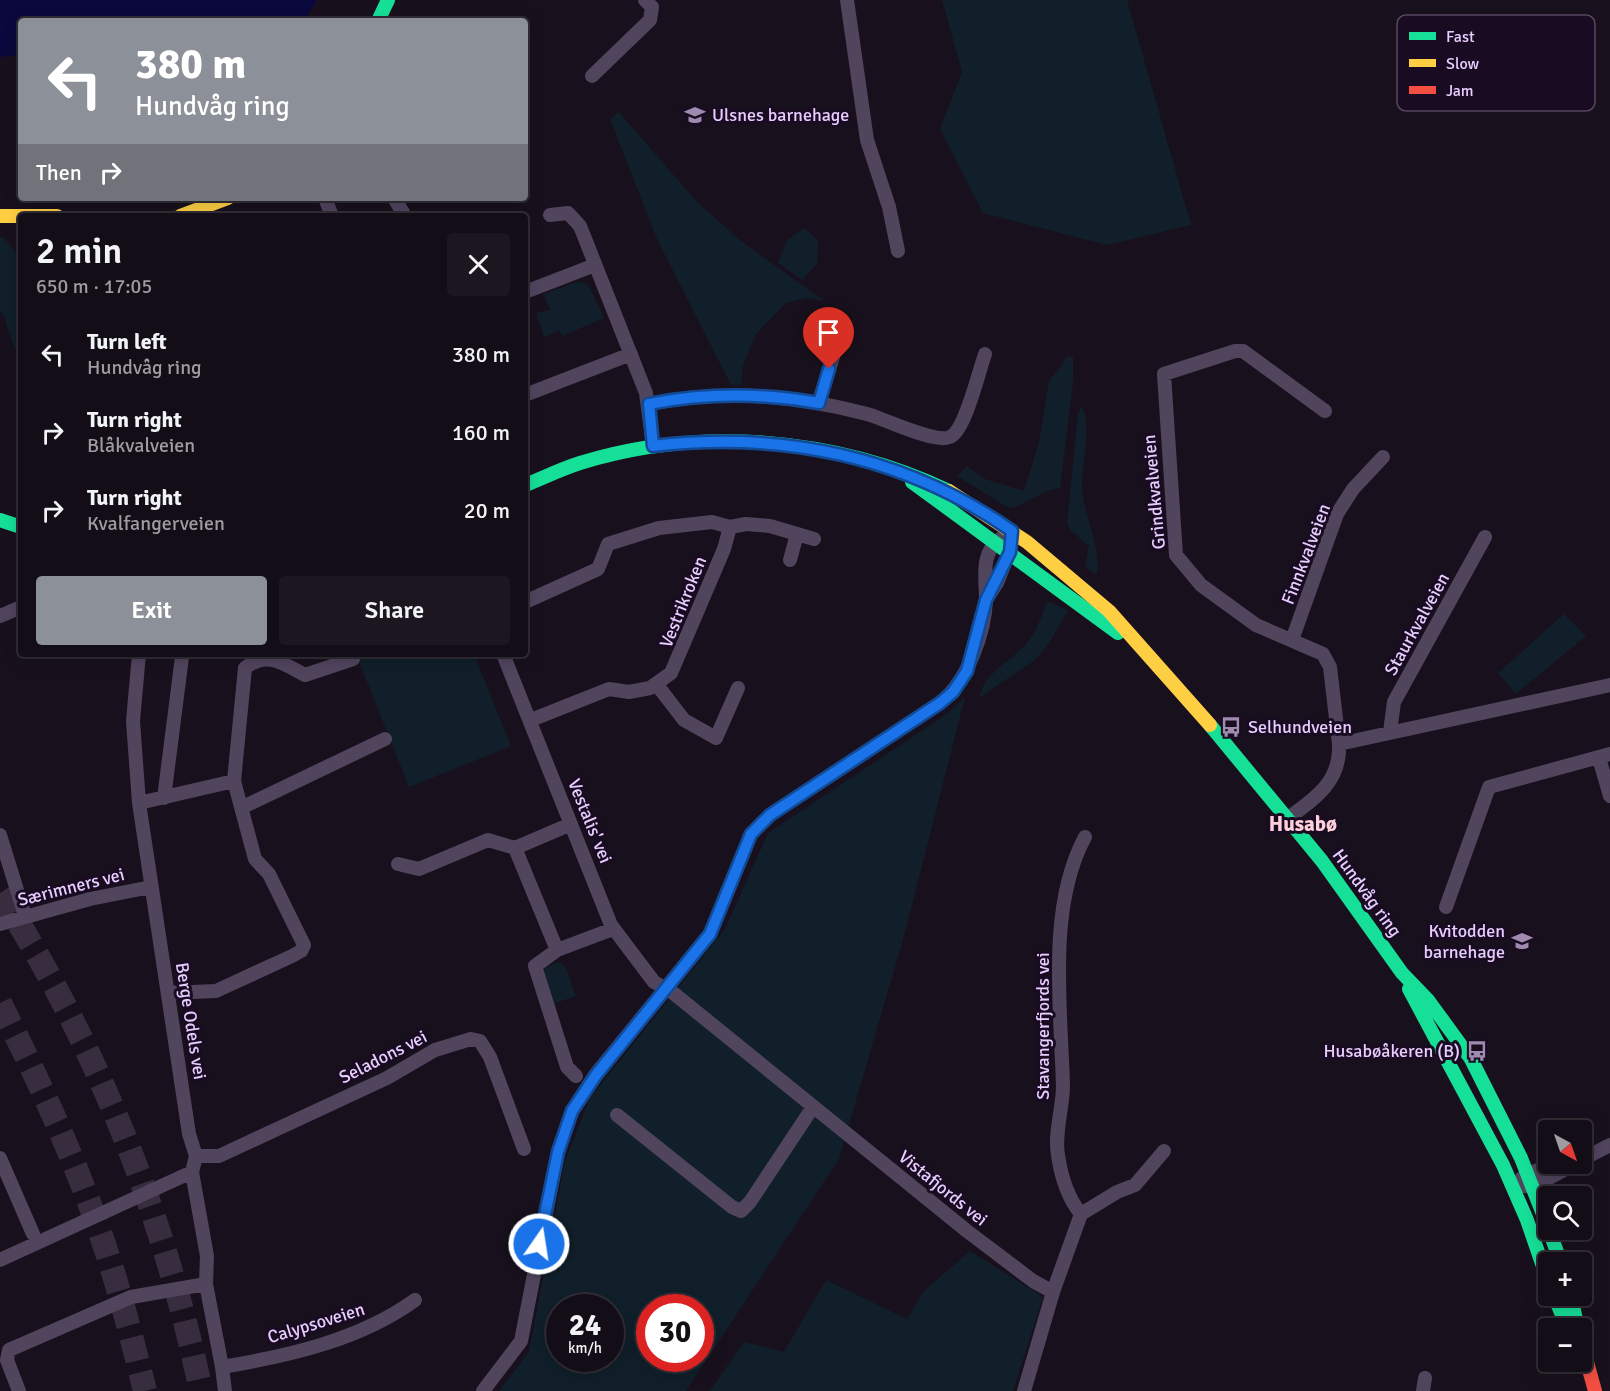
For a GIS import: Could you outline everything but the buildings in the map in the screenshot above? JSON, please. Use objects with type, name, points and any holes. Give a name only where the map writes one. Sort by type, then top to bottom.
[{"type":"main road","points":[[379,18],[388,0]]},
{"type":"main road","points":[[194,213],[221,201]]},
{"type":"main road","points":[[0,216],[18,216]]},
{"type":"main road","name":"Hundvåg ring","points":[[528,484],[580,464],[653,446],[717,441],[776,442],[852,456],[902,475],[934,484],[958,496],[1012,531],[1096,599],[1190,702],[1288,818],[1345,891],[1402,973],[1428,1000],[1471,1059],[1538,1199]]},
{"type":"main road","name":"Hundvåg ring","points":[[902,475],[1137,646]]},
{"type":"main road","points":[[0,520],[18,526]]},
{"type":"main road","name":"Hundvåg ring","points":[[1402,973],[1419,1011],[1480,1117],[1513,1186],[1538,1254]]},
{"type":"main road","points":[[1588,1372],[1595,1391]]},
{"type":"street","points":[[592,76],[650,20],[652,7],[645,0]]},
{"type":"street","points":[[848,0],[867,140],[890,207],[898,251]]},
{"type":"street","points":[[550,215],[565,212],[576,220],[649,404],[653,446]]},
{"type":"street","points":[[528,291],[595,265]]},
{"type":"street","points":[[819,403],[841,330]]},
{"type":"street","name":"Grindkvalveien","points":[[1325,411],[1243,351],[1235,351],[1164,375],[1176,555],[1201,585],[1257,625],[1316,650],[1328,660],[1339,744]]},
{"type":"street","points":[[528,394],[631,354]]},
{"type":"street","points":[[649,404],[676,397],[712,395],[775,397],[819,403],[877,417],[936,438],[947,438],[960,429],[985,354]]},
{"type":"street","name":"Finnkvalveien","points":[[1292,640],[1337,514],[1353,489],[1383,457]]},
{"type":"street","points":[[528,601],[598,569],[605,547],[644,532],[712,522],[730,526],[757,524],[814,539]]},
{"type":"street","name":"Vestrikroken","points":[[657,684],[676,666],[724,549],[730,526]]},
{"type":"street","points":[[986,600],[985,568],[996,542],[1012,531]]},
{"type":"street","points":[[483,1391],[521,1341],[558,1152],[568,1119],[590,1082],[710,934],[755,828],[770,815],[940,703],[953,692],[970,664],[986,600],[1010,552],[1012,531]]},
{"type":"street","points":[[790,560],[797,534]]},
{"type":"street","name":"Staurkvalveien","points":[[1390,732],[1394,702],[1485,537]]},
{"type":"street","points":[[0,616],[18,608]]},
{"type":"street","name":"Berge Odels vei","points":[[140,657],[133,721],[139,803],[189,1134],[196,1156],[192,1172],[207,1256],[206,1284],[225,1391]]},
{"type":"street","points":[[164,798],[182,657]]},
{"type":"street","name":"Vestalis' vei","points":[[504,657],[613,929],[654,982],[664,989]]},
{"type":"street","points":[[169,993],[216,991],[303,948],[303,942],[275,885],[255,859],[243,807],[234,781],[245,668],[260,659],[276,658],[305,675],[353,659]]},
{"type":"street","points":[[531,720],[609,689],[636,692],[657,684],[684,720],[716,738],[738,688]]},
{"type":"street","points":[[1288,818],[1312,801],[1331,781],[1336,773],[1339,744],[1609,690]]},
{"type":"street","points":[[243,807],[385,739]]},
{"type":"street","points":[[1446,907],[1489,787],[1575,762],[1605,756],[1610,796]]},
{"type":"street","points":[[139,803],[234,781]]},
{"type":"street","points":[[398,864],[419,869],[488,840],[515,848],[571,824]]},
{"type":"street","points":[[0,835],[25,916]]},
{"type":"street","name":"Stavangerfjords vei","points":[[1081,1214],[1067,1194],[1057,1153],[1063,1089],[1058,981],[1068,876],[1085,837]]},
{"type":"street","points":[[515,848],[557,950]]},
{"type":"street","name":"Særimners vei","points":[[0,924],[25,916],[151,887]]},
{"type":"street","points":[[576,1076],[567,1068],[535,970],[537,963],[557,950],[613,929]]},
{"type":"street","name":"Vistafjords vei","points":[[664,989],[672,992],[967,1231],[1032,1281],[1053,1292]]},
{"type":"street","name":"Seladons vei","points":[[196,1156],[213,1157],[226,1152],[387,1078],[435,1050],[471,1039],[480,1041],[490,1057],[526,1142]]},
{"type":"street","points":[[617,1115],[732,1207],[741,1211],[750,1202],[813,1107]]},
{"type":"street","points":[[1592,1153],[1610,1145]]},
{"type":"street","points":[[1024,1391],[1053,1292],[1081,1214],[1117,1192],[1135,1185],[1164,1151]]},
{"type":"street","points":[[0,1158],[33,1234]]},
{"type":"street","points":[[0,1260],[192,1172]]},
{"type":"street","points":[[1531,1180],[1539,1174]]},
{"type":"street","points":[[1513,1186],[1545,1174]]},
{"type":"street","points":[[19,1391],[8,1360],[9,1350],[131,1297],[206,1284]]},
{"type":"street","name":"Calypsoveien","points":[[222,1367],[299,1351],[357,1333],[416,1300]]},
{"type":"shaded area","points":[[0,0],[317,0],[306,18],[18,18],[18,60],[17,55],[0,57]]},
{"type":"shaded area","points":[[942,0],[1127,0],[1191,225],[1107,245],[983,213],[940,129],[962,72]]},
{"type":"shaded area","points":[[619,112],[697,202],[740,240],[824,301],[807,298],[786,303],[756,334],[743,366],[741,385],[731,385],[657,239],[610,119]]},
{"type":"shaded area","points":[[804,228],[818,240],[817,264],[802,280],[778,263],[787,240]]},
{"type":"shaded area","points":[[3,237],[18,254],[18,349],[14,347],[3,314],[0,312],[0,238]]},
{"type":"shaded area","points":[[577,282],[588,284],[604,318],[562,336],[559,330],[544,337],[536,313],[550,310],[544,294]]},
{"type":"shaded area","points":[[1066,356],[1073,357],[1073,383],[1060,488],[1047,491],[1014,508],[1007,507],[957,476],[967,466],[985,479],[1024,491],[1039,442],[1049,381],[1063,364]]},
{"type":"shaded area","points":[[1081,407],[1086,422],[1082,489],[1097,558],[1096,575],[1085,567],[1089,546],[1070,530],[1067,523],[1078,414]]},
{"type":"shaded area","points":[[1047,601],[1068,610],[1050,642],[1035,660],[979,698],[992,674],[1031,638]]},
{"type":"shaded area","points":[[1564,614],[1586,636],[1516,694],[1498,673]]},
{"type":"shaded area","points":[[357,657],[475,657],[511,746],[409,787]]},
{"type":"shaded area","points":[[965,697],[904,936],[839,1159],[714,1349],[714,1294],[636,1294],[636,1372],[699,1372],[686,1391],[499,1391],[529,1352],[565,1161],[590,1098],[725,929],[768,833],[944,716]]},
{"type":"shaded area","points":[[558,962],[565,966],[576,996],[547,1006],[540,970]]},
{"type":"shaded area","points":[[970,1251],[1043,1297],[1013,1391],[710,1391],[744,1342],[784,1352],[826,1280],[907,1319],[924,1291]]},
{"type":"tunnel","points":[[0,893],[35,950],[67,1010],[123,1133],[168,1261],[201,1391]]},
{"type":"tunnel","points":[[0,1003],[52,1112],[87,1196],[117,1286],[145,1391]]},
{"type":"traffic: fast","points":[[379,18],[388,0]]},
{"type":"traffic: fast","points":[[528,484],[580,463],[626,451],[672,444],[720,441],[767,443],[814,449],[861,459],[906,473],[949,491]]},
{"type":"traffic: fast","points":[[912,482],[1118,633]]},
{"type":"traffic: fast","points":[[0,520],[18,526]]},
{"type":"traffic: fast","points":[[1210,725],[1322,861],[1402,973],[1428,1000],[1471,1059],[1521,1158],[1538,1201]]},
{"type":"traffic: fast","points":[[1409,989],[1503,1165],[1538,1252]]},
{"type":"traffic: fast","points":[[1553,1240],[1557,1252]]},
{"type":"traffic: fast","points":[[1558,1306],[1563,1318]]},
{"type":"traffic: fast","points":[[1573,1306],[1576,1318]]},
{"type":"traffic: slow","points":[[188,213],[220,201]]},
{"type":"traffic: slow","points":[[0,216],[18,216]]},
{"type":"traffic: slow","points":[[949,491],[1027,542],[1109,611],[1210,725]]},
{"type":"traffic: jam","points":[[1590,1372],[1595,1391]]},
{"type":"place","name":"Ulsnes barnehage","points":[[695,115]]},
{"type":"place","name":"Selhundveien","points":[[1231,727]]},
{"type":"place","name":"Kvitodden barnehage","points":[[1522,941]]},
{"type":"place","name":"Husabøåkeren (B)","points":[[1477,1051]]},
{"type":"district","name":"Husabø","points":[[1303,824]]},
{"type":"route","points":[[539,1244],[558,1152],[572,1111],[585,1089],[710,934],[755,828],[770,815],[940,703],[953,692],[970,664],[986,600],[997,583],[1010,552],[1012,531],[958,496],[934,484],[902,475],[852,456],[803,446],[759,441],[683,442],[653,446],[649,404],[676,397],[709,395],[775,397],[819,403],[829,369]]}]
